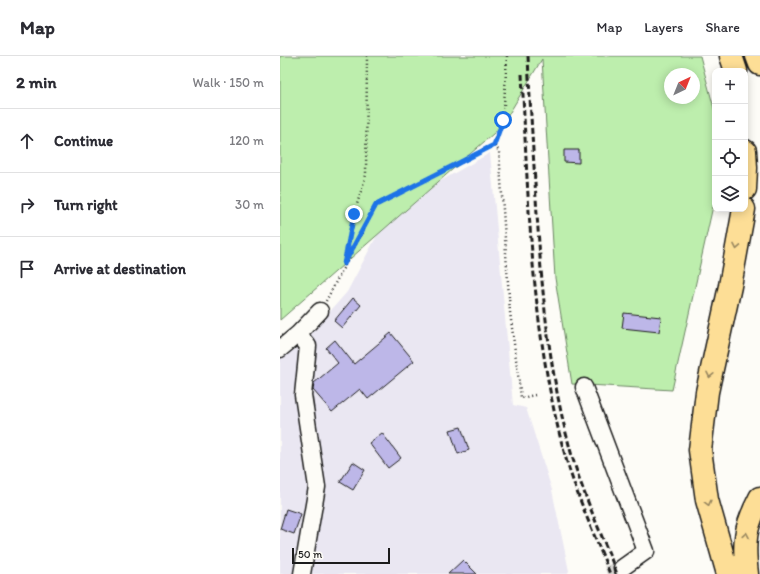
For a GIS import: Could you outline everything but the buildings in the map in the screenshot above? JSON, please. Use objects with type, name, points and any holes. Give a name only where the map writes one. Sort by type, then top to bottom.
[{"type":"highway","points":[[731,56],[735,68]]},
{"type":"highway","points":[[757,56],[760,64]]},
{"type":"highway","points":[[728,574],[707,500],[700,450],[706,392],[730,286],[743,212]]},
{"type":"highway","points":[[747,574],[744,548],[749,521],[760,498]]},
{"type":"street","points":[[280,349],[298,334],[320,311]]},
{"type":"street","points":[[298,334],[308,346],[303,395],[317,487],[302,574]]},
{"type":"street","points":[[584,387],[646,551],[622,568]]},
{"type":"path","points":[[344,264],[354,214],[366,175],[367,56]]},
{"type":"path","points":[[320,311],[333,290],[344,264],[376,205],[494,145],[503,120],[507,56]]},
{"type":"path","points":[[494,145],[499,151],[510,312],[521,398],[535,395]]},
{"type":"shaded area","points":[[490,153],[513,405],[526,408],[552,490],[569,571],[567,574],[280,574],[280,357],[319,324],[347,292],[391,209]]},
{"type":"green space","points":[[280,56],[700,56],[712,101],[712,210],[672,390],[572,384],[555,278],[542,59],[501,127],[280,320]]},
{"type":"tunnel","points":[[607,574],[622,568]]},
{"type":"railway","points":[[528,56],[540,259],[546,320],[555,381],[568,441],[578,475],[617,574]]},
{"type":"railway","points":[[522,74],[526,167],[537,307],[552,399],[562,444],[572,477],[610,574]]},
{"type":"route","points":[[354,214],[344,264],[376,205],[494,145],[503,120]]}]
